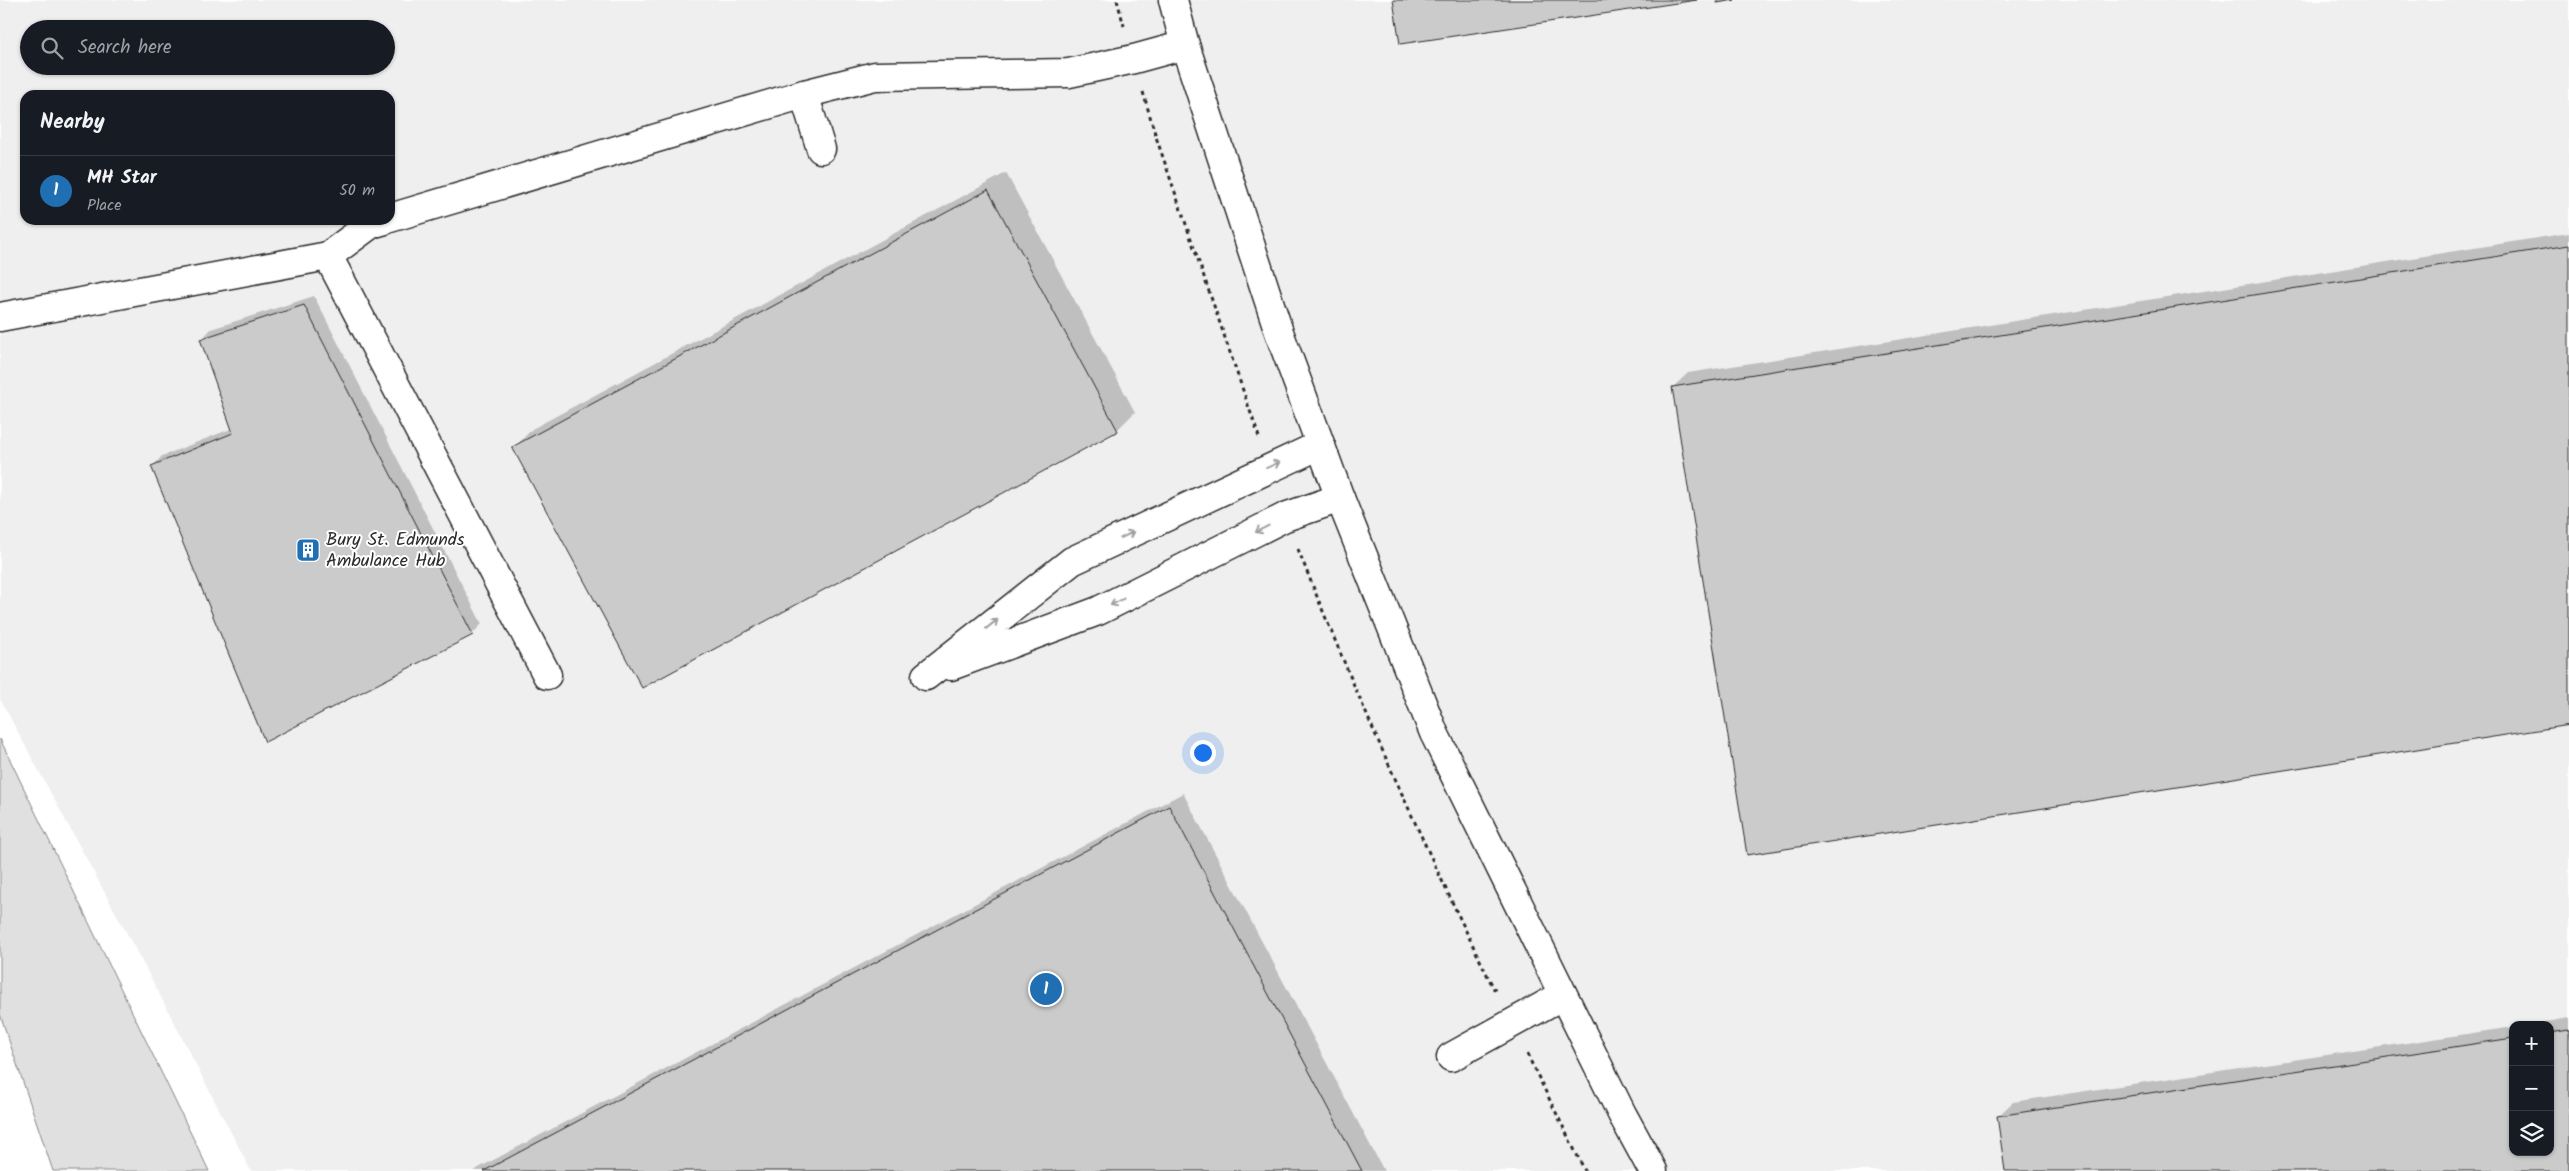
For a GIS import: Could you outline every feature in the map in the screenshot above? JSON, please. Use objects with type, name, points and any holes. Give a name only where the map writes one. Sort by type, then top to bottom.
[{"type":"street","points":[[1173,0],[1185,45],[1279,332],[1340,498],[1434,733],[1563,995],[1653,1171]]},
{"type":"street","points":[[395,217],[804,94],[874,76],[1069,73],[1134,59],[1185,45]]},
{"type":"street","points":[[804,94],[821,149]]},
{"type":"street","points":[[0,317],[328,256],[370,225]]},
{"type":"street","points":[[328,256],[547,674]]},
{"type":"street","points":[[1320,445],[1270,466],[1072,561],[926,676],[1098,611],[1285,517],[1340,498]]},
{"type":"street","points":[[1451,1057],[1512,1025],[1563,995]]},
{"type":"path","points":[[1117,0],[1156,137],[1270,466]]},
{"type":"path","points":[[1285,517],[1317,598],[1444,886],[1585,1171]]},
{"type":"shaded area","points":[[0,0],[2569,0],[2569,1171],[251,1171],[152,980],[0,699]]},
{"type":"shaded area","points":[[0,739],[209,1171],[53,1171],[0,1014]]},
{"type":"building","points":[[1393,0],[1697,0],[1400,44]]},
{"type":"building","points":[[1717,0],[1735,0],[1717,3]]},
{"type":"building","points":[[988,190],[1118,431],[642,688],[512,447]]},
{"type":"building","points":[[2569,245],[2569,725],[1747,855],[1672,387]]},
{"type":"building","name":"Bury St. Edmunds Ambulance Hub","points":[[304,305],[473,635],[265,742],[151,466],[233,433],[200,339]]},
{"type":"building","points":[[1169,806],[1362,1171],[484,1171]]},
{"type":"building","points":[[2569,1030],[2569,1171],[2005,1171],[1997,1116],[2509,1039],[2509,1156],[2554,1156],[2554,1032]]},
{"type":"place","name":"Bury St. Edmunds Ambulance Hub","points":[[308,550]]},
{"type":"place","name":"MH Star","points":[[1046,989]]}]
